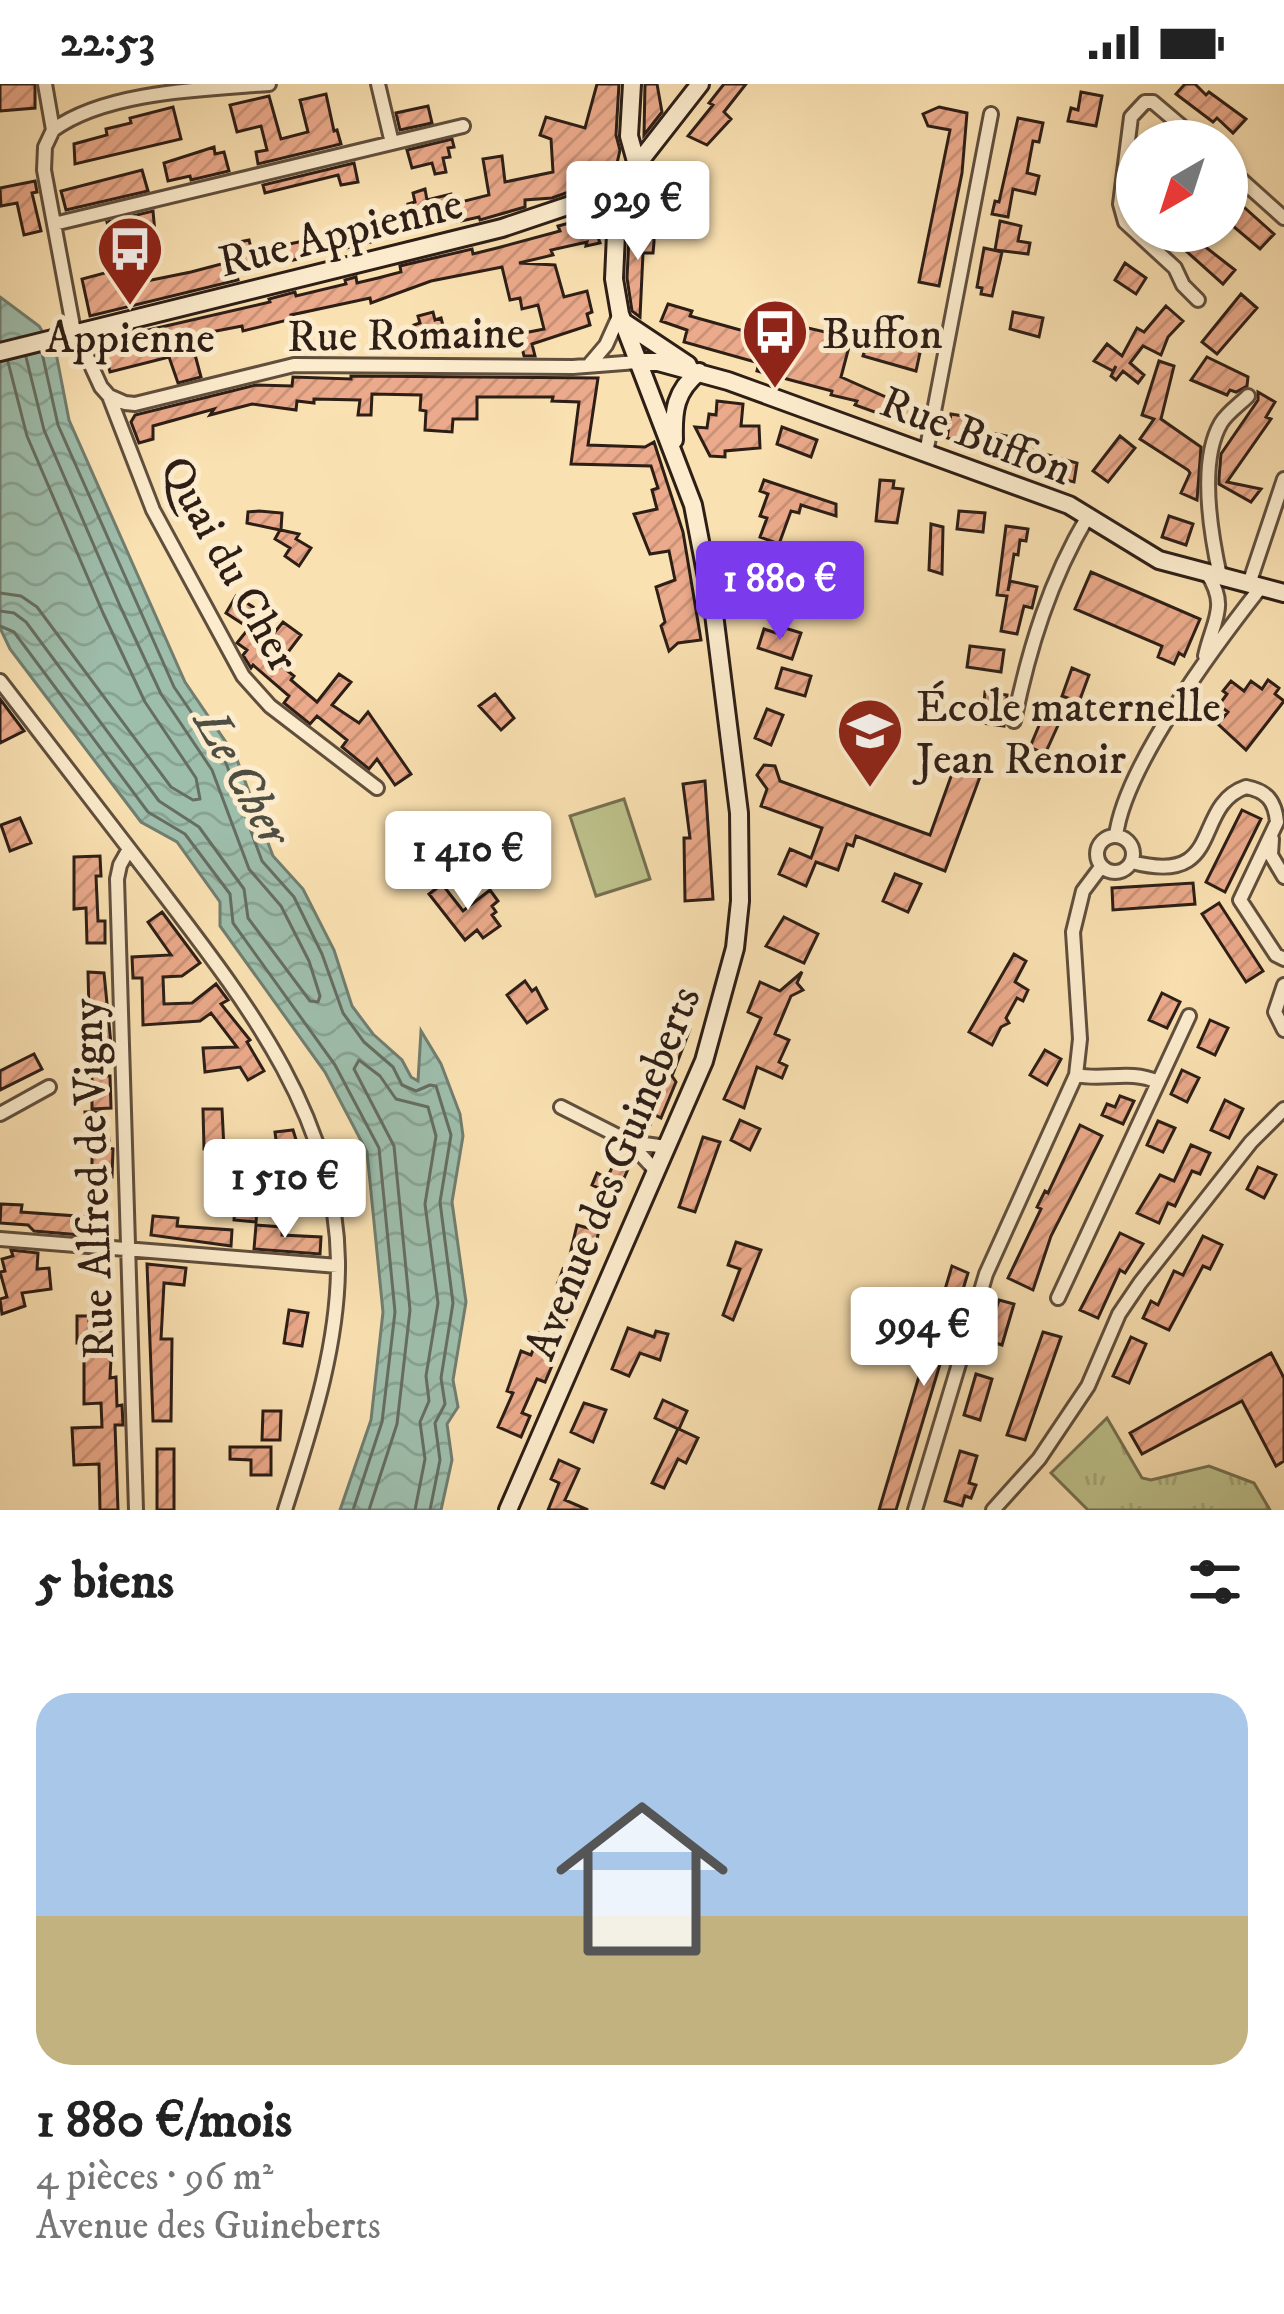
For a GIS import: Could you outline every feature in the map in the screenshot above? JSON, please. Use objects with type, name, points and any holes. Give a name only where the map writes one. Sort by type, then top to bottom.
[{"type":"main road","points":[[632,84],[629,136],[637,165]]},
{"type":"main road","points":[[618,189],[700,84]]},
{"type":"main road","name":"Avenue des Guineberts","points":[[508,1510],[704,1061],[725,994],[740,901],[739,813],[714,614],[693,506],[621,317],[614,279],[618,189]]},
{"type":"main road","name":"Rue Appienne","points":[[0,352],[502,228],[618,189]]},
{"type":"main road","points":[[621,317],[699,372],[684,384],[677,400],[674,453]]},
{"type":"main road","name":"Rue Buffon","points":[[637,362],[699,372],[926,453],[1070,505],[1159,560],[1284,593]]},
{"type":"street","points":[[45,84],[53,130]]},
{"type":"street","points":[[109,396],[91,371],[76,333],[44,170],[45,147],[53,130],[74,117],[165,92],[269,84]]},
{"type":"street","points":[[378,84],[392,142]]},
{"type":"street","points":[[1131,120],[1137,108],[1153,102],[1174,120]]},
{"type":"street","points":[[926,453],[991,114]]},
{"type":"street","points":[[54,224],[463,126]]},
{"type":"street","points":[[1248,185],[1284,218]]},
{"type":"street","points":[[1158,252],[1198,300]]},
{"type":"street","points":[[588,365],[621,317]]},
{"type":"street","name":"Rue Romaine","points":[[109,396],[135,404],[294,365],[637,362]]},
{"type":"street","name":"Quai du Cher","points":[[109,396],[160,525],[243,676],[270,706],[377,788]]},
{"type":"street","points":[[1203,663],[1220,612],[1220,592],[1213,575],[1210,461],[1220,424],[1248,396]]},
{"type":"street","points":[[1116,836],[1118,812],[1128,791],[1255,585],[1284,479]]},
{"type":"street","points":[[1014,721],[1045,604],[1088,516]]},
{"type":"street","points":[[0,681],[237,991],[284,1064],[323,1160],[338,1266],[333,1328],[308,1438],[285,1510]]},
{"type":"street","points":[[1116,836],[1100,843],[1096,855],[1101,867],[1118,873],[1132,862],[1176,866],[1192,858],[1225,799],[1246,788],[1259,790],[1276,808],[1272,838],[1240,900],[1280,957],[1284,981],[1275,1012],[1284,1030]]},
{"type":"street","points":[[1116,836],[1131,845],[1132,862]]},
{"type":"street","points":[[1272,838],[1271,856],[1284,877]]},
{"type":"street","name":"Rue Alfred de Vigny","points":[[129,849],[117,879],[136,1510]]},
{"type":"street","points":[[916,1510],[986,1274],[1076,1076],[1080,1039],[1073,932],[1082,891],[1101,867]]},
{"type":"street","points":[[1058,1298],[1189,1016]]},
{"type":"street","points":[[1076,1076],[1131,1073],[1157,1082]]},
{"type":"street","points":[[0,1114],[50,1087]]},
{"type":"street","points":[[561,1107],[630,1142],[666,1147]]},
{"type":"street","points":[[993,1510],[1040,1459],[1078,1401],[1119,1314],[1140,1283],[1251,1142],[1284,1109]]},
{"type":"street","points":[[630,1142],[656,1171]]},
{"type":"street","points":[[0,1239],[338,1266]]},
{"type":"green space","points":[[624,799],[650,879],[596,896],[570,816]]},
{"type":"green space","points":[[1107,1418],[1142,1478],[1209,1466],[1254,1483],[1270,1510],[1088,1510],[1051,1473]]},
{"type":"water","points":[[0,297],[39,326],[56,353],[69,420],[185,682],[236,757],[273,856],[303,889],[334,950],[352,1006],[418,1081],[421,1031],[441,1064],[460,1114],[463,1136],[452,1202],[466,1302],[453,1380],[458,1407],[447,1424],[452,1460],[441,1510],[340,1510],[371,1420],[383,1312],[367,1152],[325,1072],[220,926],[220,902],[177,842],[141,822],[10,649],[0,628]]},
{"type":"building","points":[[0,84],[35,84],[35,108],[0,111]]},
{"type":"building","points":[[597,84],[619,84],[616,135],[620,150],[615,172],[590,177],[591,184],[552,198],[525,200],[525,207],[480,220],[457,222],[456,215],[447,213],[412,221],[408,204],[415,202],[413,193],[425,189],[427,200],[451,194],[453,204],[489,195],[483,159],[502,156],[505,182],[553,172],[551,139],[540,135],[546,117],[585,128]]},
{"type":"building","points":[[645,84],[657,84],[662,112],[644,135]]},
{"type":"building","points":[[724,84],[746,84],[724,112],[731,119],[707,145],[688,136]]},
{"type":"building","points":[[1185,84],[1195,84],[1246,119],[1210,120],[1176,94]]},
{"type":"building","points":[[1081,92],[1102,96],[1096,126],[1068,121],[1071,108],[1078,110]]},
{"type":"building","points":[[326,94],[341,144],[258,164],[256,152],[267,150],[261,126],[237,132],[230,105],[269,96],[281,139],[308,132],[300,100]]},
{"type":"building","points":[[428,106],[432,123],[400,130],[396,113]]},
{"type":"building","points":[[173,107],[181,139],[75,164],[74,144],[107,135],[106,129],[131,123],[130,118]]},
{"type":"building","points":[[939,107],[967,113],[962,173],[939,286],[919,282],[950,130],[928,126],[923,114]]},
{"type":"building","points":[[1018,118],[1043,123],[1039,142],[1033,141],[1027,173],[1039,176],[1035,194],[1013,189],[1008,217],[992,214],[995,201],[999,202]]},
{"type":"building","points":[[452,139],[450,157],[443,158],[446,172],[435,174],[432,163],[412,168],[407,150]]},
{"type":"building","points":[[214,147],[215,154],[224,152],[229,171],[168,181],[164,163]]},
{"type":"building","points":[[354,163],[358,182],[341,185],[338,175],[265,193],[263,185]]},
{"type":"building","points":[[142,170],[148,191],[66,210],[61,191]]},
{"type":"building","points":[[646,173],[660,179],[649,210],[631,203],[632,192]]},
{"type":"building","points":[[35,181],[37,192],[32,193],[41,231],[24,235],[17,203],[1,206],[0,188]]},
{"type":"building","points":[[680,196],[697,203],[686,227],[669,220]]},
{"type":"building","points":[[153,211],[155,233],[142,236],[139,227],[110,234],[107,222]]},
{"type":"building","points":[[1248,211],[1274,234],[1260,249],[1248,239]]},
{"type":"building","points":[[589,212],[593,217],[602,215],[600,243],[551,250],[553,255],[519,263],[555,265],[564,297],[587,291],[592,312],[587,314],[590,325],[532,344],[535,356],[524,356],[519,334],[544,329],[538,305],[522,309],[520,298],[510,300],[502,267],[431,281],[371,303],[370,298],[243,331],[242,326],[190,336],[201,377],[178,383],[169,357],[110,372],[103,344],[118,337],[295,292],[296,296],[346,284],[345,280],[356,277],[357,283],[378,278],[401,272],[400,266],[472,249],[473,254],[497,248],[560,231],[558,226],[588,218]]},
{"type":"building","points":[[1000,221],[1021,226],[1018,241],[1030,243],[1028,254],[995,250]]},
{"type":"building","points":[[371,222],[375,241],[335,251],[331,233]]},
{"type":"building","points":[[642,225],[654,226],[654,242],[653,253],[643,253],[640,317],[632,311],[627,278],[629,236],[636,236]]},
{"type":"building","points":[[249,240],[252,252],[308,240],[312,256],[236,272],[238,280],[90,316],[82,279],[112,271],[117,287],[191,272],[233,261],[229,244]]},
{"type":"building","points":[[984,248],[1002,252],[992,296],[981,294],[982,288],[977,287]]},
{"type":"building","points":[[1187,252],[1212,252],[1235,270],[1223,284]]},
{"type":"building","points":[[1125,263],[1146,278],[1136,294],[1115,280]]},
{"type":"building","points":[[1241,294],[1257,308],[1217,354],[1202,342]]},
{"type":"building","points":[[668,304],[692,311],[690,316],[776,340],[778,332],[805,339],[808,328],[830,333],[829,337],[850,343],[841,377],[895,401],[920,406],[917,422],[897,420],[831,395],[832,391],[757,371],[759,363],[684,342],[687,330],[661,321]]},
{"type":"building","points":[[1166,306],[1183,321],[1168,337],[1161,355],[1143,346],[1130,363],[1144,375],[1138,383],[1123,371],[1116,380],[1111,376],[1116,366],[1113,371],[1094,361],[1107,344],[1122,356],[1137,328],[1144,332]]},
{"type":"building","points":[[433,312],[435,320],[441,318],[448,345],[419,345],[414,325],[420,323],[418,316]]},
{"type":"building","points":[[1013,312],[1043,318],[1039,337],[1010,329]]},
{"type":"building","points":[[888,337],[921,348],[916,371],[863,356],[867,342],[885,347]]},
{"type":"building","points":[[1207,357],[1248,377],[1247,386],[1227,395],[1191,380]]},
{"type":"building","points":[[1159,361],[1174,366],[1161,419],[1201,447],[1197,500],[1181,493],[1188,470],[1140,439],[1154,419],[1142,415]]},
{"type":"building","points":[[293,377],[598,378],[588,445],[645,447],[654,442],[683,532],[701,640],[678,643],[669,651],[661,626],[665,622],[656,587],[675,580],[669,551],[650,554],[634,514],[657,509],[652,490],[658,488],[651,466],[571,464],[579,402],[552,401],[553,397],[477,397],[477,419],[453,419],[452,432],[425,430],[421,395],[372,394],[371,415],[358,415],[360,400],[297,401],[296,410],[252,404],[210,415],[214,409],[153,426],[153,439],[139,443],[131,422],[135,415],[256,385],[292,386]]},
{"type":"building","points":[[1258,392],[1275,402],[1266,417],[1271,419],[1227,482],[1261,489],[1251,502],[1219,484],[1219,478],[1221,454],[1258,400]]},
{"type":"building","points":[[717,401],[743,404],[741,426],[759,426],[760,448],[710,456],[695,427],[707,428],[709,414],[716,415]]},
{"type":"building","points":[[951,414],[969,417],[967,428],[1036,442],[1033,461],[993,456],[994,450],[947,438]]},
{"type":"building","points":[[782,427],[817,440],[811,457],[777,444]]},
{"type":"building","points":[[1120,436],[1135,448],[1108,482],[1093,471]]},
{"type":"building","points":[[1041,453],[1077,463],[1074,482],[1037,473]]},
{"type":"building","points":[[764,480],[836,504],[836,516],[801,505],[799,513],[791,511],[779,544],[760,537],[767,518],[760,516],[768,494],[760,491]]},
{"type":"building","points":[[880,480],[894,481],[893,488],[903,489],[897,523],[876,521]]},
{"type":"building","points":[[959,511],[985,513],[983,532],[957,529]]},
{"type":"building","points":[[248,512],[282,513],[281,530],[299,534],[296,539],[311,548],[299,566],[285,556],[290,548],[275,539],[280,530],[247,523]]},
{"type":"building","points":[[1169,516],[1193,524],[1186,545],[1162,537]]},
{"type":"building","points":[[931,524],[943,527],[942,574],[929,570]]},
{"type":"building","points":[[1006,526],[1028,529],[1026,541],[1020,540],[1018,555],[1014,554],[1008,591],[1010,581],[1037,587],[1032,608],[1024,606],[1017,634],[1001,631],[1007,596],[997,595]]},
{"type":"building","points":[[764,557],[782,563],[770,599],[752,593]]},
{"type":"building","points":[[1091,572],[1200,619],[1184,656],[1179,653],[1174,664],[1158,657],[1162,646],[1075,609]]},
{"type":"building","points":[[236,596],[253,607],[248,614],[275,632],[283,622],[301,635],[279,664],[317,702],[339,674],[351,682],[332,705],[359,723],[368,712],[411,774],[395,785],[377,759],[369,769],[342,747],[347,740],[317,716],[310,724],[284,703],[289,696],[253,665],[251,668],[243,655],[247,650],[237,643],[249,628],[226,613]]},
{"type":"building","points":[[785,628],[801,633],[792,659],[758,648],[764,629],[782,635]]},
{"type":"building","points":[[970,646],[1004,650],[1001,672],[967,667]]},
{"type":"building","points":[[782,668],[811,676],[805,696],[776,688]]},
{"type":"building","points":[[1072,668],[1089,675],[1079,702],[1062,696]]},
{"type":"building","points":[[1268,680],[1279,688],[1275,694],[1284,701],[1246,750],[1218,724],[1228,712],[1219,705],[1227,694],[1223,691],[1231,681],[1244,691],[1251,681],[1262,689]]},
{"type":"building","points":[[985,692],[1007,695],[1004,726],[982,723]]},
{"type":"building","points":[[495,694],[514,718],[501,730],[479,706]]},
{"type":"building","points":[[0,699],[24,731],[0,743]]},
{"type":"building","points":[[767,709],[783,715],[771,745],[755,738]]},
{"type":"building","points":[[1043,716],[1059,723],[1045,754],[1030,747]]},
{"type":"building","points":[[958,757],[984,766],[945,871],[856,836],[853,846],[847,844],[838,870],[816,862],[806,886],[779,874],[790,849],[811,858],[822,828],[761,806],[767,789],[757,775],[764,765],[775,766],[780,781],[930,835]]},
{"type":"building","points":[[705,781],[713,899],[685,901],[684,838],[690,838],[683,784]]},
{"type":"building","points":[[1242,810],[1261,819],[1225,892],[1206,882]]},
{"type":"building","points":[[20,818],[31,843],[10,851],[1,825]]},
{"type":"building","points":[[100,856],[98,921],[105,921],[105,943],[87,943],[86,908],[74,909],[74,857]]},
{"type":"building","points":[[895,874],[921,884],[908,912],[883,901]]},
{"type":"building","points":[[1193,883],[1195,904],[1113,910],[1112,888]]},
{"type":"building","points":[[442,884],[463,911],[490,890],[498,901],[492,915],[500,926],[483,938],[477,930],[465,940],[429,894]]},
{"type":"building","points":[[1219,903],[1263,971],[1246,982],[1202,914]]},
{"type":"building","points":[[162,912],[200,963],[182,976],[163,977],[164,1004],[192,1003],[216,984],[228,1000],[221,1004],[250,1040],[264,1071],[248,1080],[240,1067],[205,1072],[203,1048],[237,1047],[211,1013],[200,1021],[143,1025],[142,978],[133,978],[132,957],[171,955],[148,922]]},
{"type":"building","points":[[784,917],[818,934],[804,963],[766,946]]},
{"type":"building","points":[[1014,954],[1026,961],[1015,982],[1028,990],[1023,1001],[1017,998],[1006,1018],[1009,1023],[1001,1027],[992,1045],[969,1032]]},
{"type":"building","points":[[88,972],[104,973],[111,1044],[97,1045],[95,1010],[89,1010]]},
{"type":"building","points":[[802,972],[797,983],[803,990],[791,996],[775,1034],[789,1040],[779,1062],[787,1066],[782,1078],[757,1067],[744,1108],[724,1099],[761,1018],[748,1012],[760,982],[780,991]]},
{"type":"building","points":[[525,981],[532,991],[536,988],[547,1009],[527,1023],[507,995]]},
{"type":"building","points":[[1162,993],[1180,1002],[1167,1028],[1149,1020]]},
{"type":"building","points":[[1210,1020],[1228,1028],[1215,1055],[1198,1047]]},
{"type":"building","points":[[672,1022],[690,1029],[661,1118],[655,1115],[646,1133],[628,1125],[641,1101],[647,1104],[657,1083]]},
{"type":"building","points":[[1045,1050],[1061,1059],[1047,1085],[1030,1075]]},
{"type":"building","points":[[34,1054],[42,1069],[0,1090],[0,1071]]},
{"type":"building","points":[[1182,1070],[1199,1078],[1187,1102],[1171,1094]]},
{"type":"building","points":[[92,1076],[110,1076],[111,1108],[92,1109]]},
{"type":"building","points":[[1120,1096],[1134,1101],[1123,1124],[1102,1115],[1107,1104],[1115,1107]]},
{"type":"building","points":[[1225,1100],[1243,1109],[1229,1138],[1211,1130]]},
{"type":"building","points":[[203,1109],[222,1109],[224,1149],[204,1149]]},
{"type":"building","points":[[100,1111],[102,1139],[109,1138],[113,1149],[112,1177],[98,1177],[98,1169],[92,1169],[92,1139],[87,1139],[85,1112]]},
{"type":"building","points":[[740,1120],[760,1129],[750,1150],[731,1140]]},
{"type":"building","points":[[1158,1121],[1175,1128],[1163,1152],[1147,1145]]},
{"type":"building","points":[[1080,1125],[1102,1136],[1051,1236],[1033,1290],[1008,1278],[1041,1209],[1037,1207]]},
{"type":"building","points":[[293,1130],[298,1146],[302,1145],[303,1166],[307,1165],[306,1198],[297,1199],[290,1155],[278,1156],[275,1132]]},
{"type":"building","points":[[703,1137],[720,1142],[695,1212],[679,1207]]},
{"type":"building","points":[[1191,1145],[1210,1153],[1200,1174],[1192,1171],[1175,1206],[1168,1203],[1159,1223],[1137,1213],[1160,1175],[1174,1181]]},
{"type":"building","points":[[617,1156],[628,1161],[629,1167],[616,1196],[592,1185],[597,1173],[605,1177],[610,1172]]},
{"type":"building","points":[[1258,1167],[1276,1175],[1264,1198],[1247,1189]]},
{"type":"building","points":[[237,1179],[259,1181],[256,1222],[234,1220]]},
{"type":"building","points":[[1,1204],[22,1205],[21,1212],[105,1218],[105,1237],[0,1223]]},
{"type":"building","points":[[153,1216],[178,1218],[177,1226],[232,1230],[231,1246],[151,1235]]},
{"type":"building","points":[[256,1225],[282,1227],[282,1235],[321,1237],[320,1254],[254,1249]]},
{"type":"building","points":[[577,1225],[599,1231],[554,1361],[545,1382],[537,1379],[522,1413],[530,1416],[521,1437],[498,1427],[513,1393],[507,1391],[521,1351],[531,1355],[547,1314],[552,1316]]},
{"type":"building","points":[[1120,1233],[1143,1244],[1125,1273],[1120,1270],[1098,1318],[1080,1310]]},
{"type":"building","points":[[1203,1236],[1222,1245],[1210,1269],[1203,1266],[1169,1330],[1143,1318],[1151,1301],[1158,1305],[1174,1271],[1183,1275]]},
{"type":"building","points":[[736,1242],[761,1250],[733,1320],[723,1315],[740,1269],[728,1265]]},
{"type":"building","points":[[11,1250],[38,1253],[37,1269],[49,1268],[51,1289],[22,1293],[25,1306],[2,1314],[0,1299],[7,1297],[0,1272],[5,1271],[2,1259],[13,1256]]},
{"type":"building","points":[[147,1264],[186,1268],[184,1285],[164,1283],[161,1339],[172,1339],[171,1421],[153,1421]]},
{"type":"building","points":[[952,1266],[968,1273],[896,1510],[879,1510]]},
{"type":"building","points":[[999,1300],[1014,1304],[1002,1345],[986,1340]]},
{"type":"building","points":[[289,1310],[308,1313],[302,1346],[284,1343]]},
{"type":"building","points":[[77,1316],[89,1316],[89,1321],[113,1320],[110,1378],[116,1377],[123,1425],[115,1425],[118,1510],[100,1510],[99,1464],[74,1465],[72,1428],[102,1427],[101,1403],[84,1404],[84,1343],[77,1343]]},
{"type":"building","points":[[628,1328],[654,1337],[656,1331],[668,1334],[660,1360],[640,1353],[629,1376],[612,1369]]},
{"type":"building","points":[[1043,1332],[1061,1337],[1025,1440],[1007,1435]]},
{"type":"building","points":[[1131,1337],[1146,1344],[1129,1383],[1113,1376]]},
{"type":"building","points":[[1271,1353],[1284,1378],[1284,1461],[1276,1466],[1242,1401],[1142,1454],[1130,1433]]},
{"type":"building","points":[[976,1374],[992,1379],[980,1420],[964,1415]]},
{"type":"building","points":[[663,1400],[687,1411],[679,1429],[698,1438],[686,1463],[678,1459],[664,1488],[652,1483],[678,1429],[655,1418]]},
{"type":"building","points":[[584,1403],[606,1410],[593,1442],[571,1432]]},
{"type":"building","points":[[263,1411],[281,1411],[280,1440],[262,1440]]},
{"type":"building","points":[[230,1447],[271,1447],[271,1475],[251,1475],[251,1460],[230,1459]]},
{"type":"building","points":[[157,1449],[174,1449],[174,1510],[157,1510]]},
{"type":"building","points":[[960,1451],[977,1456],[969,1483],[976,1485],[962,1506],[945,1501]]},
{"type":"building","points":[[559,1460],[579,1469],[565,1500],[588,1510],[548,1510],[559,1483],[551,1479]]},
{"type":"place","name":"Appienne","points":[[130,308]]},
{"type":"place","name":"Buffon","points":[[775,391]]},
{"type":"place","name":"École maternelle Jean Renoir","points":[[870,790]]},
{"type":"water label","name":"Le Cher","points":[[244,776]]}]
